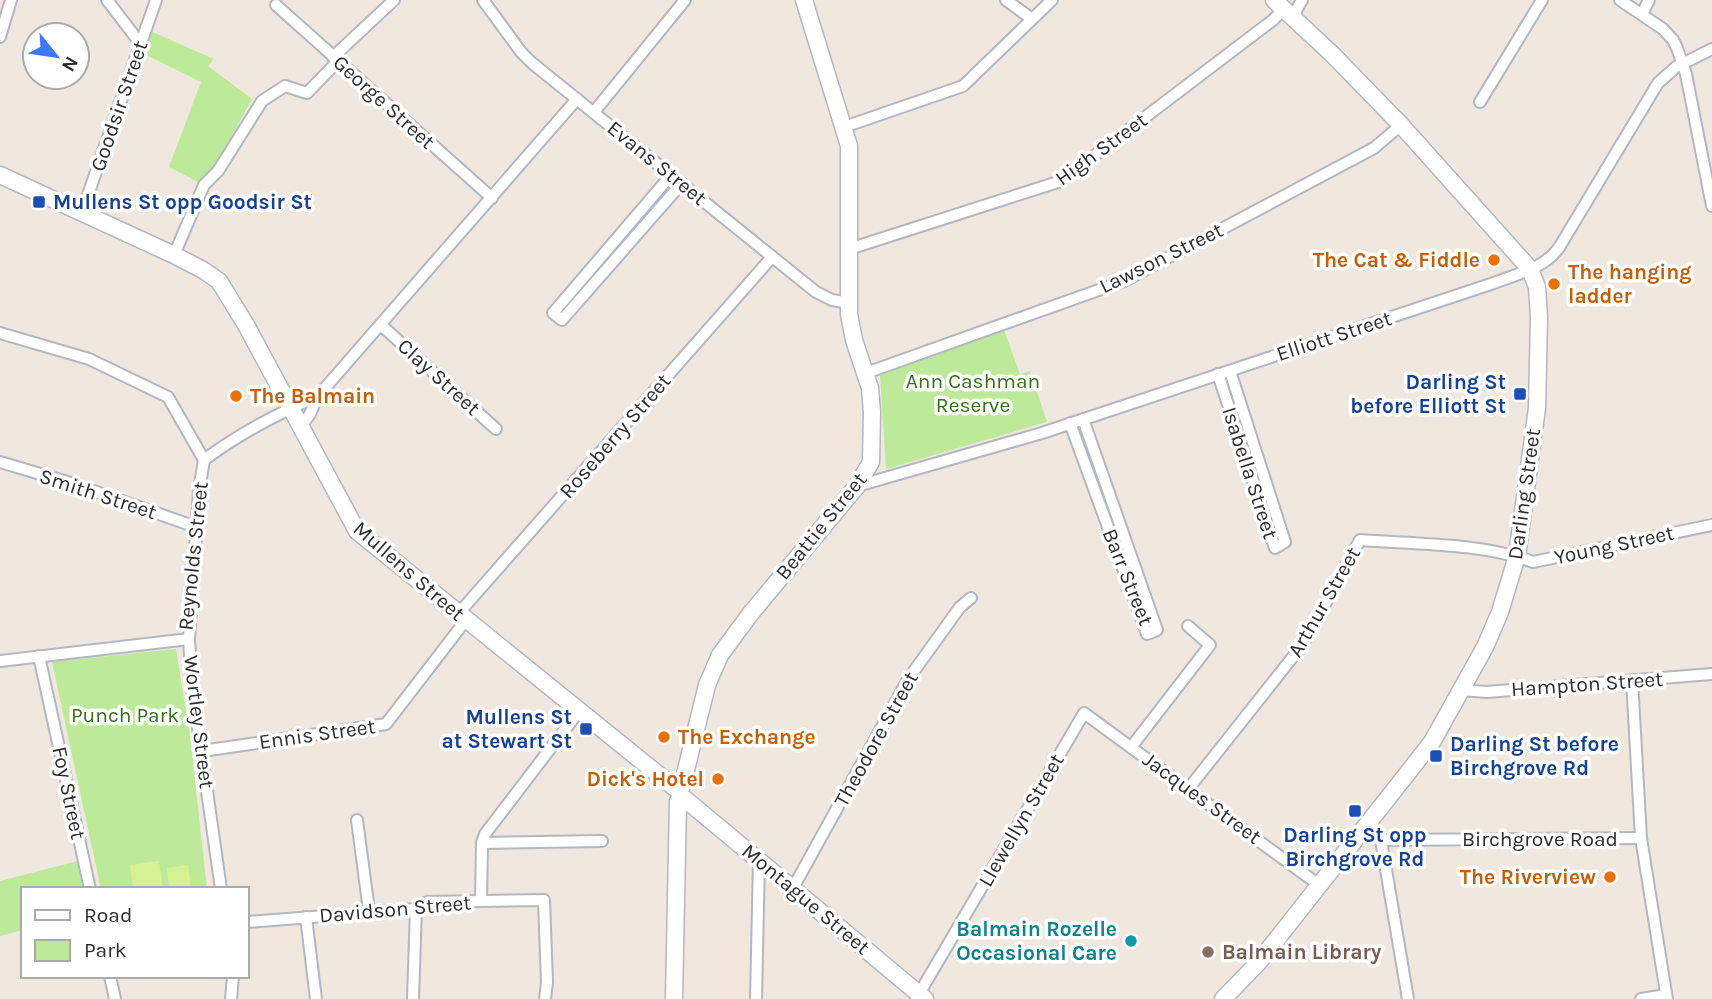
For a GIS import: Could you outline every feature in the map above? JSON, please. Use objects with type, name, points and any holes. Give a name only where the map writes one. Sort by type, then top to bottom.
[{"type":"street","points":[[0,37],[11,0]]},
{"type":"street","points":[[107,0],[140,43]]},
{"type":"street","name":"Goodsir Street","points":[[82,212],[156,0]]},
{"type":"street","points":[[174,255],[204,185],[218,171],[262,101],[285,86],[306,93],[335,59],[394,0]]},
{"type":"street","name":"Evans Street","points":[[483,0],[521,52],[577,99],[822,296],[849,303]]},
{"type":"street","points":[[594,112],[684,0]]},
{"type":"street","name":"Beattie Street","points":[[674,999],[680,794],[706,685],[720,655],[774,585],[857,486],[867,470],[872,454],[872,399],[851,328],[849,303],[849,156],[844,127],[804,0]]},
{"type":"street","points":[[1006,0],[1032,19]]},
{"type":"street","points":[[844,127],[963,86],[1052,0]]},
{"type":"street","name":"High Street","points":[[849,248],[1061,181],[1263,28],[1284,8],[1302,0]]},
{"type":"street","points":[[1480,102],[1542,0]]},
{"type":"street","points":[[1620,0],[1669,35],[1683,64],[1712,206]]},
{"type":"street","points":[[1642,14],[1649,0]]},
{"type":"street","name":"George Street","points":[[276,5],[492,198]]},
{"type":"street","name":"Darling Street","points":[[1223,999],[1258,963],[1432,742],[1485,647],[1500,612],[1517,556],[1538,395],[1537,287],[1530,269],[1401,125],[1284,8]]},
{"type":"street","name":"Elliott Street","points":[[857,486],[912,472],[1083,419],[1494,284],[1530,269],[1555,253],[1658,83],[1670,71],[1712,49]]},
{"type":"street","name":"Reynolds Street","points":[[300,428],[318,396],[577,99]]},
{"type":"street","name":"Lawson Street","points":[[866,373],[1124,281],[1374,148],[1401,125]]},
{"type":"street","points":[[672,174],[553,313],[562,320],[682,183]]},
{"type":"street","name":"Mullens Street","points":[[0,175],[174,255],[203,270],[225,290],[356,531],[680,794]]},
{"type":"street","points":[[609,247],[619,255]]},
{"type":"street","name":"Roseberry Street","points":[[462,617],[772,257]]},
{"type":"street","name":"Clay Street","points":[[381,325],[496,429]]},
{"type":"street","points":[[0,333],[89,359],[168,397],[204,460]]},
{"type":"street","name":"Isabella Street","points":[[1218,374],[1275,548],[1285,542],[1230,370]]},
{"type":"street","name":"Reynolds Street","points":[[0,661],[189,639],[199,490],[204,460],[220,448],[318,396]]},
{"type":"street","name":"Barr Street","points":[[1070,423],[1106,523],[1133,580],[1118,519],[1083,419]]},
{"type":"street","points":[[1235,429],[1247,425]]},
{"type":"street","name":"Smith Street","points":[[0,462],[74,484],[196,527]]},
{"type":"street","points":[[1255,489],[1267,485]]},
{"type":"street","points":[[1106,523],[1118,519]]},
{"type":"street","name":"Young Street","points":[[1517,556],[1533,562],[1712,525]]},
{"type":"street","name":"Arthur Street","points":[[1189,788],[1303,644],[1360,540],[1491,551],[1517,556]]},
{"type":"street","name":"Theodore Street","points":[[793,888],[908,678],[960,607],[971,598]]},
{"type":"street","name":"Ennis Street","points":[[202,751],[386,724],[462,617]]},
{"type":"street","points":[[1132,746],[1210,645],[1188,626]]},
{"type":"street","name":"Wortley Street","points":[[189,639],[192,686],[221,887]]},
{"type":"street","name":"Foy Street","points":[[39,656],[90,887]]},
{"type":"street","name":"Hampton Street","points":[[1461,690],[1487,692],[1712,674]]},
{"type":"street","points":[[1632,680],[1641,838]]},
{"type":"street","points":[[481,901],[482,843],[490,826],[579,711]]},
{"type":"street","name":"Jacques Street","points":[[1084,713],[1320,885]]},
{"type":"street","name":"Llewellyn Street","points":[[920,997],[1084,713]]},
{"type":"street","name":"Montague Street","points":[[680,794],[920,997]]},
{"type":"street","points":[[357,820],[369,911]]},
{"type":"street","points":[[1365,827],[1381,840],[1408,999]]},
{"type":"street","name":"Birchgrove Road","points":[[1381,840],[1641,838],[1666,997]]},
{"type":"street","points":[[482,843],[602,841]]},
{"type":"street","points":[[756,999],[759,860]]},
{"type":"street","name":"Davidson Street","points":[[248,922],[416,909],[427,902],[544,900],[547,982],[545,999]]},
{"type":"street","points":[[413,999],[416,909]]},
{"type":"street","points":[[306,917],[316,999]]},
{"type":"street","points":[[110,978],[115,999]]},
{"type":"street","points":[[231,999],[233,978]]},
{"type":"street","points":[[1641,999],[1666,997]]},
{"type":"green space","points":[[150,31],[214,59],[208,66],[252,99],[212,172],[200,183],[169,167],[201,82],[140,52]]},
{"type":"green space","name":"Ann Cashman Reserve","points":[[1004,330],[1020,374],[1030,371],[1047,422],[886,469],[880,375]]},
{"type":"green space","name":"Punch Park","points":[[176,649],[190,736],[207,887],[101,887],[52,662]]},
{"type":"green space","points":[[78,861],[83,887],[21,887],[21,931],[0,936],[0,881]]},
{"type":"green space","points":[[159,861],[163,887],[133,887],[130,865]]},
{"type":"green space","points":[[188,865],[191,887],[169,887],[167,868]]},
{"type":"place","name":"Mullens St opp Goodsir St","points":[[39,202]]},
{"type":"place","name":"The Cat & Fiddle","points":[[1494,260]]},
{"type":"place","name":"The hanging ladder","points":[[1554,284]]},
{"type":"place","name":"Darling St before Elliott St","points":[[1520,394]]},
{"type":"place","name":"The Balmain","points":[[236,396]]},
{"type":"place","name":"Mullens St at Stewart St","points":[[586,729]]},
{"type":"place","name":"The Exchange","points":[[664,737]]},
{"type":"place","name":"Darling St before Birchgrove Rd","points":[[1436,756]]},
{"type":"place","name":"Dick's Hotel","points":[[718,779]]},
{"type":"place","name":"Darling St opp Birchgrove Rd","points":[[1355,811]]},
{"type":"place","name":"The Riverview","points":[[1610,877]]},
{"type":"place","name":"Balmain Rozelle Occasional Care","points":[[1131,941]]},
{"type":"place","name":"Balmain Library","points":[[1208,952]]}]
